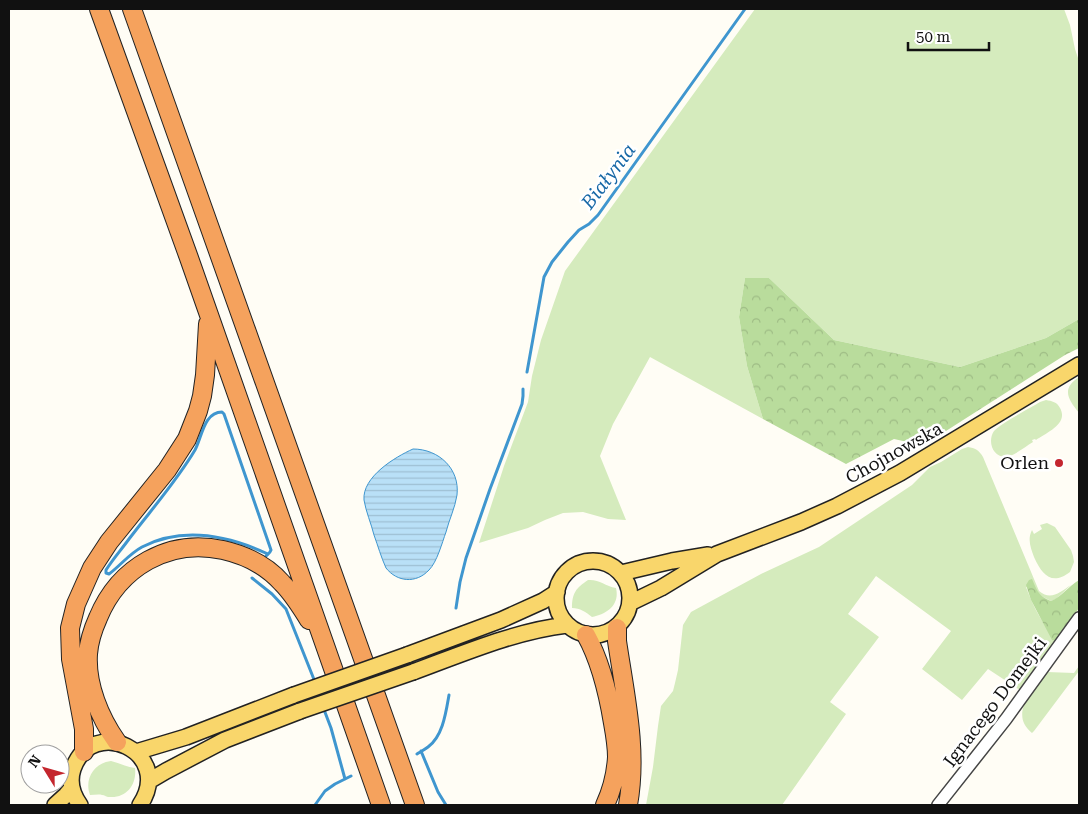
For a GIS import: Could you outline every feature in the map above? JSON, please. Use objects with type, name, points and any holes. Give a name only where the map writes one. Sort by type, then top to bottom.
[{"type":"highway","points":[[98,9],[382,805]]},
{"type":"highway","points":[[132,9],[415,805]]},
{"type":"highway","points":[[84,752],[84,729],[71,659],[70,628],[76,604],[92,568],[109,542],[167,470],[187,439],[202,396],[207,352],[208,313]]},
{"type":"highway","points":[[117,742],[108,730],[99,712],[89,672],[88,654],[93,629],[101,609],[111,592],[125,577],[143,563],[175,550],[206,547],[234,553],[250,559],[282,582],[326,647]]},
{"type":"highway","points":[[617,628],[617,641],[632,736],[631,789],[628,805]]},
{"type":"highway","points":[[586,635],[601,669],[610,704],[615,737],[617,756],[615,777],[605,805]]},
{"type":"highway","points":[[409,788],[422,805]]},
{"type":"main road","name":"Chojnowska","points":[[630,603],[661,588],[717,554],[801,522],[837,506],[892,477],[1079,365]]},
{"type":"main road","name":"Chojnowska","points":[[621,574],[672,561],[717,554]]},
{"type":"main road","points":[[592,561],[613,566],[621,574],[628,584],[630,603],[627,615],[617,628],[602,635],[586,635],[567,625],[561,617],[556,602],[558,586],[566,573],[578,564],[592,561]]},
{"type":"main road","points":[[136,752],[186,736],[501,620],[544,601],[557,592]]},
{"type":"main road","points":[[149,781],[225,740],[300,711],[493,643],[567,625]]},
{"type":"main road","points":[[80,805],[72,788],[71,776],[76,761],[94,745],[109,742],[125,744],[136,752],[147,767],[148,791],[143,804]]},
{"type":"main road","points":[[55,805],[72,788]]},
{"type":"street","name":"Ignacego Domejki","points":[[938,805],[993,737],[1079,618]]},
{"type":"green space","points":[[755,9],[1064,9],[1079,61],[1079,319],[1046,338],[960,367],[834,340],[769,278],[745,278],[739,317],[747,366],[763,419],[650,357],[613,424],[600,456],[626,520],[608,519],[583,512],[563,513],[528,528],[479,543],[504,466],[528,402],[541,340],[565,271]]},
{"type":"green space","points":[[745,278],[769,278],[834,340],[960,367],[1046,338],[1079,319],[1079,348],[924,445],[917,447],[894,439],[846,464],[763,419],[747,366],[739,317]]},
{"type":"green space","points":[[1079,377],[1079,413],[1069,399],[1068,390],[1073,381]]},
{"type":"green space","points":[[1046,400],[1056,403],[1062,414],[1059,423],[1055,427],[1036,440],[1032,440],[1033,442],[1013,455],[1000,456],[993,450],[991,441],[994,431],[1002,424]]},
{"type":"green space","points":[[968,447],[977,450],[983,457],[1039,591],[1043,594],[1051,595],[1059,593],[1071,585],[1056,599],[1051,601],[1041,596],[1036,590],[1026,587],[1039,615],[1056,641],[1020,690],[988,669],[962,700],[922,669],[951,631],[876,576],[848,614],[879,637],[830,702],[846,714],[782,805],[646,805],[661,706],[673,691],[678,670],[683,625],[691,612],[761,574],[819,547],[912,485],[930,467]]},
{"type":"green space","points":[[1047,523],[1055,527],[1073,556],[1074,562],[1070,572],[1058,578],[1048,576],[1040,569],[1030,544],[1032,530],[1034,534],[1042,529],[1040,525]]},
{"type":"green space","points":[[1032,579],[1041,595],[1051,601],[1079,580],[1079,608],[1056,641],[1052,640],[1031,600],[1026,585]]},
{"type":"green space","points":[[588,580],[616,588],[617,594],[611,608],[603,614],[592,617],[583,611],[572,608],[576,591]]},
{"type":"green space","points":[[1079,666],[1079,671],[1032,733],[1022,718],[1023,710],[1030,694],[1047,672],[1074,673]]},
{"type":"green space","points":[[111,761],[135,768],[134,779],[130,789],[116,797],[90,795],[88,783],[95,768]]},
{"type":"water","points":[[413,449],[431,453],[446,462],[455,477],[457,495],[446,532],[434,562],[424,575],[407,580],[390,573],[386,568],[364,500],[368,483],[374,476],[397,457]]},
{"type":"waterway","name":"Białynia","points":[[527,372],[544,277],[552,262],[579,230],[598,215],[745,9]]},
{"type":"waterway","name":"Białynia","points":[[456,608],[466,558],[522,404],[523,389]]},
{"type":"waterway","points":[[266,556],[270,553],[271,550],[222,412],[216,413],[207,421],[188,462],[111,562],[106,573],[109,574],[142,547],[173,537],[190,535],[222,538],[268,554]]},
{"type":"waterway","points":[[252,578],[272,594],[286,609],[315,682]]},
{"type":"waterway","name":"Białynia","points":[[417,754],[428,747],[437,737],[443,723],[449,695]]},
{"type":"waterway","points":[[323,707],[331,728],[345,779]]},
{"type":"waterway","points":[[421,751],[438,792],[446,805]]},
{"type":"waterway","name":"Białynia","points":[[315,805],[325,791],[351,776]]},
{"type":"place","name":"Orlen","points":[[1059,463]]}]
